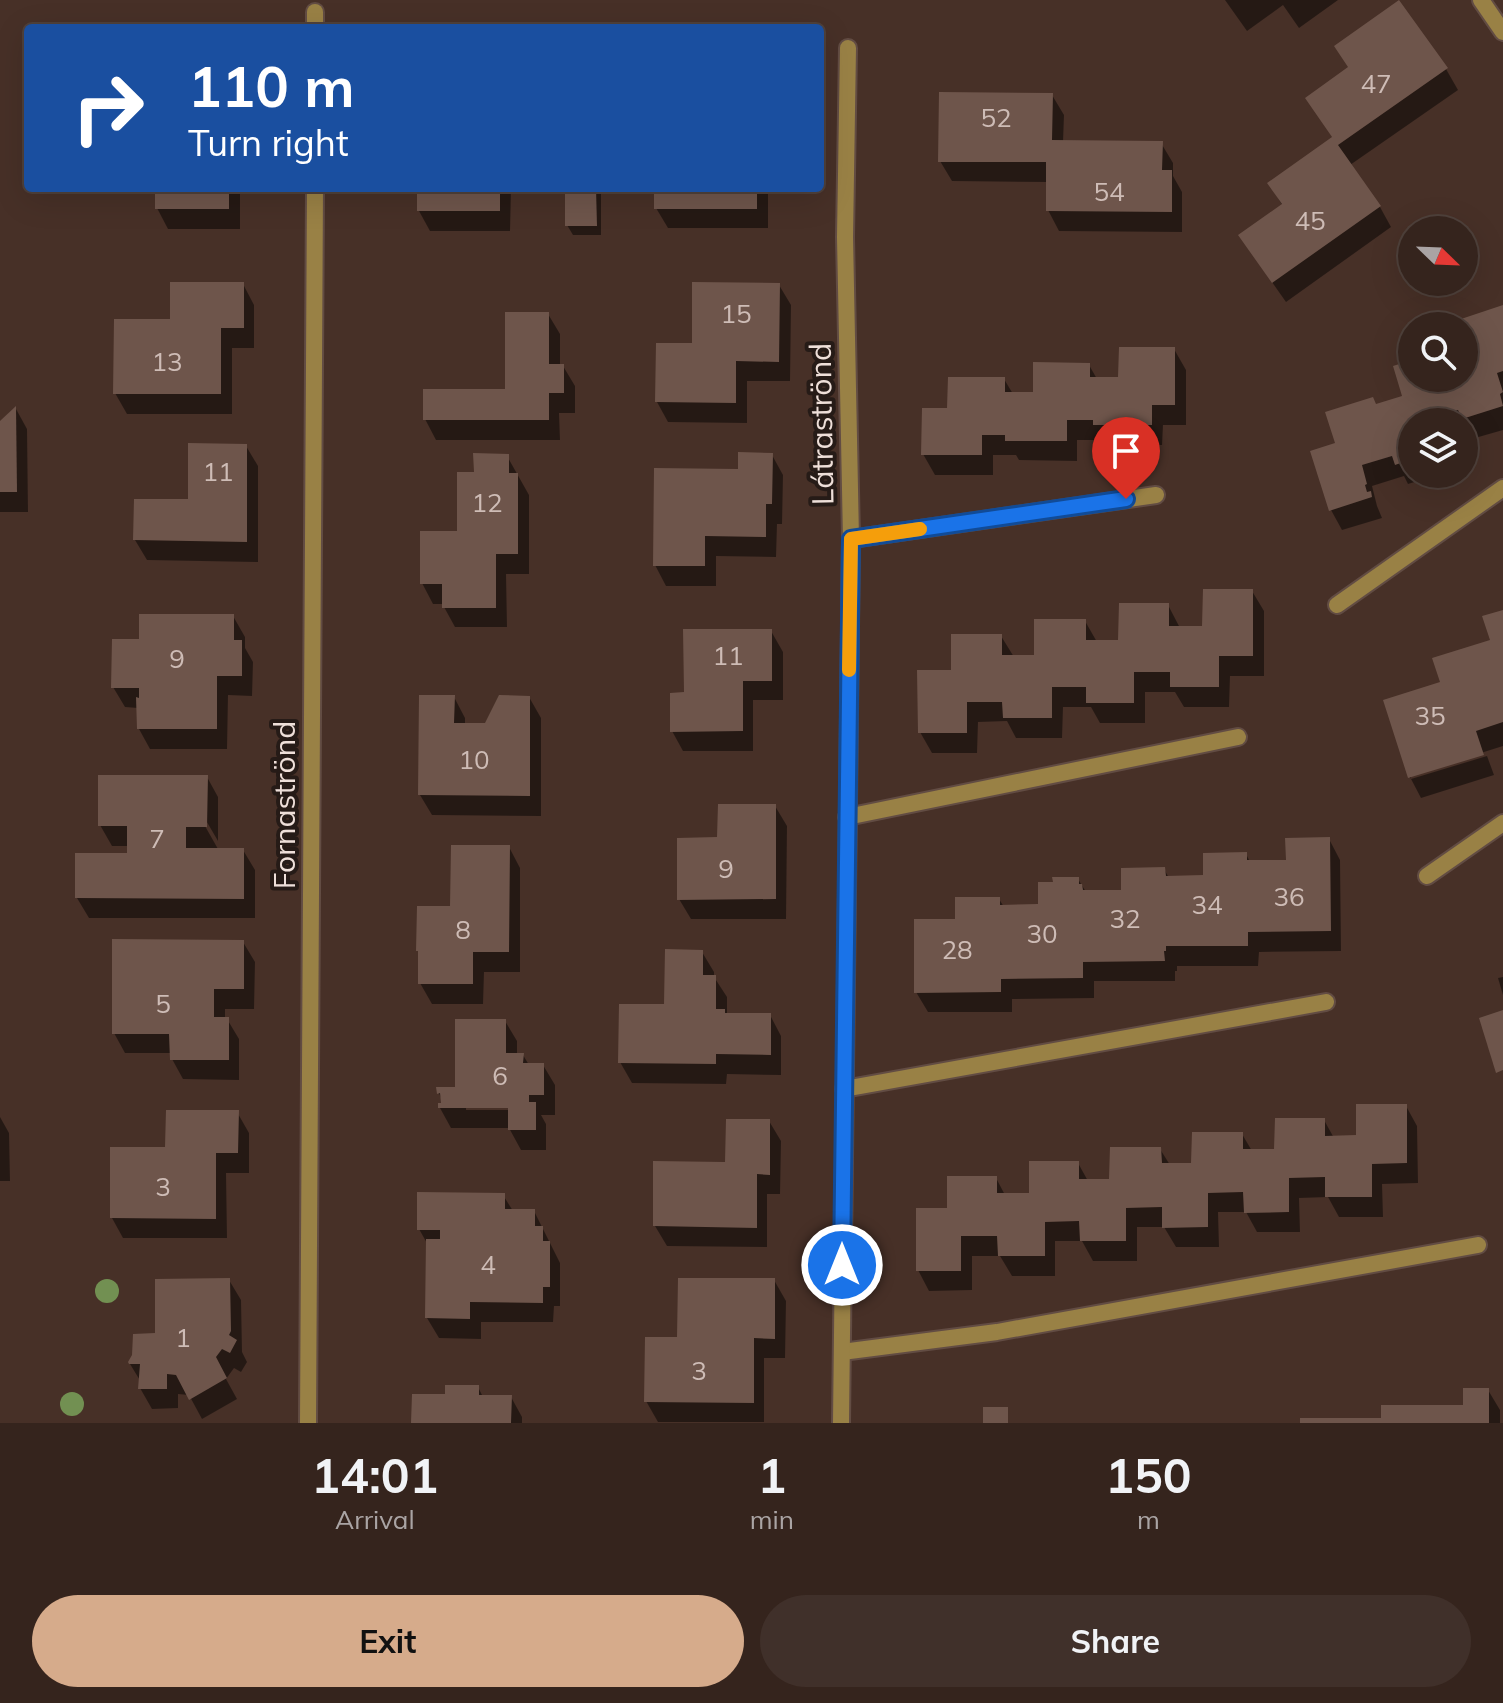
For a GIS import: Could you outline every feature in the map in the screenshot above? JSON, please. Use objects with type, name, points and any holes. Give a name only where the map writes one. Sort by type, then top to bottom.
[{"type":"street","points":[[1481,0],[1503,32]]},
{"type":"street","name":"Látraströnd","points":[[841,1423],[851,539],[845,237],[848,48]]},
{"type":"street","name":"Fornaströnd","points":[[308,1423],[315,192]]},
{"type":"street","points":[[1337,605],[1503,488]]},
{"type":"street","points":[[851,539],[1156,495]]},
{"type":"street","points":[[847,817],[1238,737]]},
{"type":"street","points":[[1427,876],[1503,823]]},
{"type":"street","points":[[844,1089],[1326,1002]]},
{"type":"street","points":[[842,1352],[997,1332],[1478,1245]]},
{"type":"building","points":[[1399,0],[1448,68],[1338,145],[1381,206],[1272,283],[1238,235],[1282,204],[1267,183],[1332,137],[1305,98],[1348,67],[1334,46]]},
{"type":"building","points":[[939,92],[1053,93],[1052,140],[1163,141],[1162,170],[1172,170],[1172,212],[1046,211],[1046,162],[938,162]]},
{"type":"building","points":[[155,192],[229,192],[229,209],[155,209]]},
{"type":"building","points":[[417,192],[500,192],[500,211],[417,211]]},
{"type":"building","points":[[565,192],[596,192],[597,226],[565,226]]},
{"type":"building","points":[[654,192],[757,192],[757,209],[654,209]]},
{"type":"building","points":[[170,282],[244,282],[244,328],[221,328],[221,394],[113,394],[114,319],[170,319]]},
{"type":"building","points":[[692,282],[780,283],[779,362],[736,361],[736,403],[655,402],[656,343],[692,343]]},
{"type":"building","points":[[1503,305],[1503,371],[1497,373],[1503,392],[1500,394],[1503,406],[1478,414],[1478,408],[1398,408],[1398,464],[1395,465],[1392,456],[1362,465],[1367,492],[1371,491],[1372,497],[1329,511],[1310,451],[1335,443],[1325,412],[1373,397],[1376,404],[1402,396],[1401,392],[1478,392],[1478,313]]},
{"type":"building","points":[[505,312],[549,312],[549,364],[564,364],[564,393],[549,393],[549,420],[423,420],[423,389],[505,389]]},
{"type":"building","points":[[1119,347],[1175,347],[1175,405],[1152,405],[1152,425],[1093,425],[1093,420],[1067,420],[1067,441],[1005,441],[1005,435],[982,435],[982,455],[921,455],[922,408],[947,408],[948,377],[1005,377],[1005,392],[1033,392],[1033,362],[1090,363],[1090,377],[1118,377]]},
{"type":"building","points":[[1398,364],[1398,383],[1393,366]]},
{"type":"building","points":[[16,406],[17,492],[0,492],[0,421]]},
{"type":"building","points":[[188,443],[247,444],[247,542],[133,540],[134,499],[188,499]]},
{"type":"building","points":[[738,452],[773,453],[772,504],[766,504],[766,537],[705,536],[705,566],[653,566],[654,468],[738,469]]},
{"type":"building","points":[[473,453],[509,454],[509,473],[518,473],[518,554],[496,554],[496,608],[442,608],[442,584],[420,584],[420,531],[457,531],[457,472],[474,472]]},
{"type":"building","points":[[1203,589],[1253,589],[1253,656],[1219,656],[1219,687],[1170,687],[1170,672],[1134,672],[1134,703],[1086,703],[1086,687],[1052,687],[1052,718],[1003,718],[1002,702],[967,702],[967,733],[918,733],[917,670],[951,670],[951,634],[1002,634],[1002,655],[1034,655],[1034,619],[1086,619],[1086,640],[1118,640],[1119,603],[1169,603],[1169,626],[1202,626]]},
{"type":"building","points":[[1503,610],[1503,722],[1476,731],[1484,755],[1408,778],[1383,700],[1440,682],[1432,658],[1490,640],[1482,616]]},
{"type":"building","points":[[139,614],[234,614],[234,640],[242,640],[242,676],[217,676],[217,729],[137,729],[136,697],[139,698],[139,688],[111,688],[112,639],[139,639]]},
{"type":"building","points":[[683,629],[772,629],[772,681],[743,681],[743,731],[670,732],[670,693],[684,692]]},
{"type":"building","points":[[419,695],[455,695],[454,723],[485,723],[499,695],[530,696],[530,796],[418,795]]},
{"type":"building","points":[[98,775],[208,775],[207,827],[186,827],[186,848],[244,848],[244,899],[75,898],[75,853],[127,853],[127,826],[98,826]]},
{"type":"building","points":[[718,804],[776,804],[776,899],[677,900],[677,838],[717,837]]},
{"type":"building","points":[[1330,837],[1331,931],[1248,932],[1248,946],[1166,946],[1165,961],[1083,962],[1083,978],[1001,979],[1001,992],[914,993],[914,919],[955,919],[955,897],[1000,897],[1000,905],[1038,904],[1038,882],[1053,882],[1052,877],[1079,877],[1083,890],[1121,890],[1121,868],[1165,867],[1166,876],[1203,875],[1203,853],[1247,852],[1247,860],[1286,860],[1285,838]]},
{"type":"building","points":[[451,845],[510,845],[509,952],[473,952],[473,984],[418,984],[417,906],[450,906]]},
{"type":"building","points":[[112,939],[244,940],[244,989],[214,989],[214,1017],[229,1017],[229,1060],[170,1060],[169,1034],[112,1034]]},
{"type":"building","points":[[665,949],[703,950],[703,975],[716,975],[716,1009],[725,1009],[725,1013],[771,1013],[771,1055],[716,1054],[716,1064],[618,1063],[619,1004],[664,1004]]},
{"type":"building","points":[[1503,1010],[1503,1070],[1496,1073],[1479,1018]]},
{"type":"building","points":[[455,1019],[506,1019],[506,1053],[524,1053],[523,1063],[544,1063],[544,1095],[529,1095],[529,1102],[536,1102],[536,1130],[508,1130],[508,1108],[438,1108],[438,1103],[441,1103],[436,1087],[455,1087]]},
{"type":"building","points":[[1356,1104],[1407,1104],[1407,1163],[1372,1164],[1372,1197],[1325,1197],[1325,1177],[1289,1178],[1289,1212],[1244,1213],[1243,1192],[1208,1193],[1208,1227],[1162,1228],[1162,1207],[1126,1208],[1126,1241],[1080,1241],[1079,1221],[1045,1222],[1045,1256],[998,1256],[997,1236],[961,1236],[961,1271],[916,1271],[916,1208],[947,1208],[947,1176],[997,1176],[997,1193],[1029,1193],[1029,1161],[1079,1161],[1079,1179],[1109,1179],[1110,1147],[1161,1147],[1162,1163],[1191,1163],[1192,1132],[1243,1132],[1243,1149],[1274,1149],[1275,1118],[1325,1118],[1325,1136],[1356,1135]]},
{"type":"building","points":[[166,1110],[239,1110],[238,1153],[216,1153],[216,1219],[110,1218],[110,1147],[165,1147]]},
{"type":"building","points":[[726,1119],[770,1119],[770,1175],[757,1174],[757,1228],[653,1226],[653,1161],[725,1162]]},
{"type":"building","points":[[417,1192],[505,1193],[505,1209],[535,1209],[535,1226],[543,1226],[543,1241],[550,1241],[550,1287],[543,1287],[543,1303],[470,1302],[470,1319],[425,1318],[426,1239],[440,1239],[440,1230],[417,1230]]},
{"type":"building","points":[[230,1278],[229,1335],[237,1340],[230,1353],[222,1349],[216,1357],[227,1378],[189,1400],[176,1375],[167,1374],[167,1389],[138,1389],[140,1364],[128,1362],[132,1355],[133,1334],[155,1333],[155,1279]]},
{"type":"building","points":[[678,1278],[775,1278],[775,1339],[754,1338],[754,1403],[644,1402],[645,1337],[677,1337]]},
{"type":"building","points":[[445,1385],[479,1385],[479,1395],[512,1395],[511,1423],[411,1423],[412,1394],[445,1394]]},
{"type":"building","points":[[1463,1388],[1489,1388],[1489,1423],[1300,1423],[1300,1418],[1381,1418],[1381,1405],[1463,1405]]},
{"type":"building","points":[[983,1407],[1008,1407],[1008,1423],[983,1423]]},
{"type":"slow traffic","points":[[849,670],[851,539],[920,529]]},
{"type":"route","points":[[842,1265],[851,539],[1126,499]]}]
